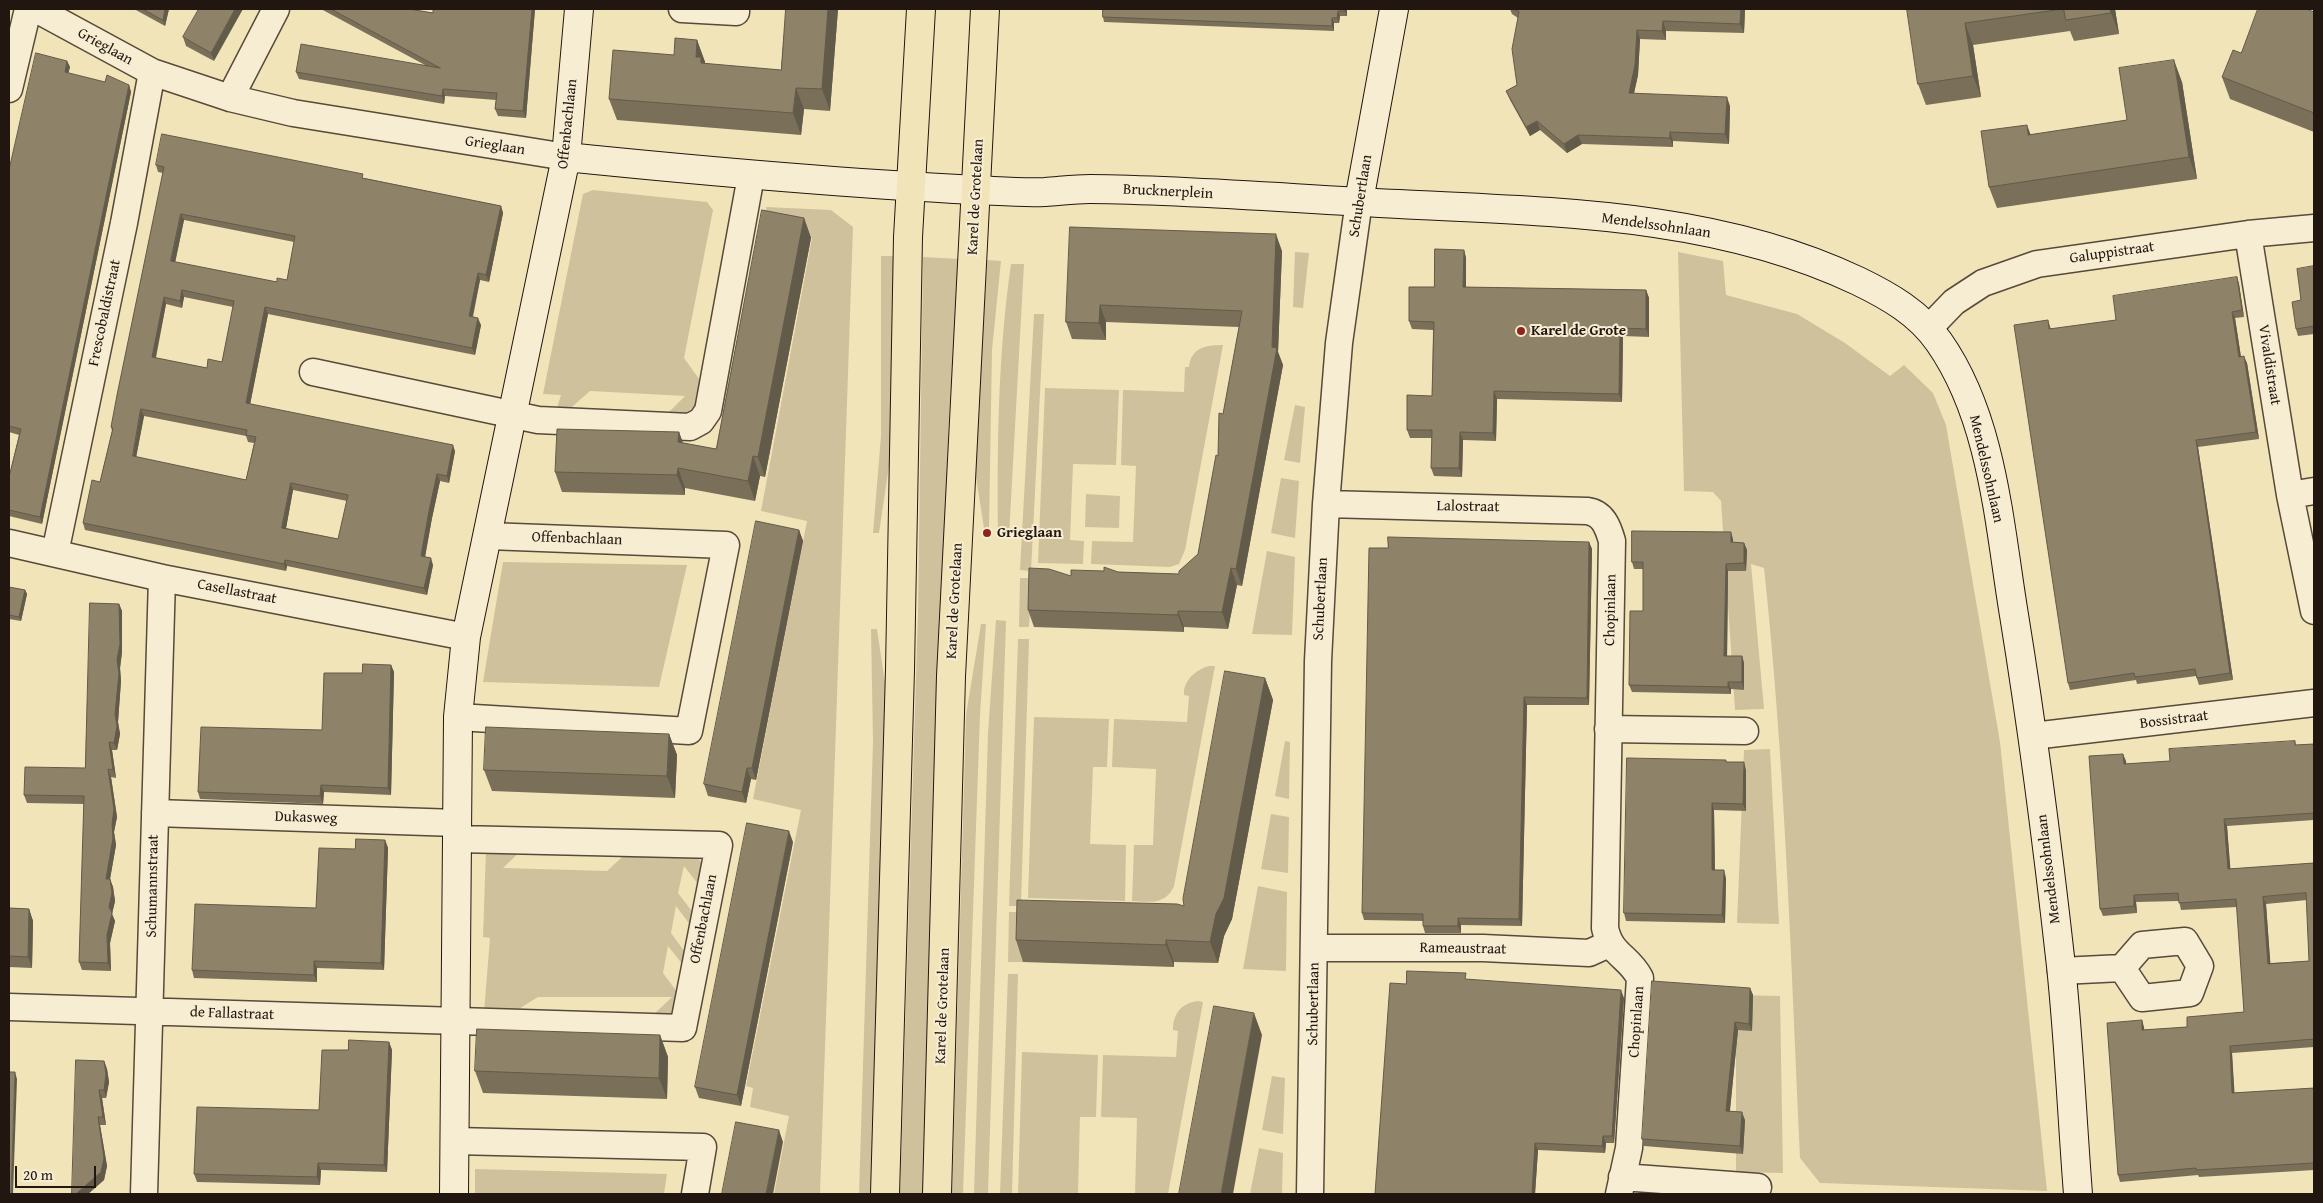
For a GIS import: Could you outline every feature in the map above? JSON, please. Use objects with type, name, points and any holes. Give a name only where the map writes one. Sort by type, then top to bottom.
[{"type":"main road","points":[[885,1194],[910,186],[922,9]]},
{"type":"main road","name":"Karel de Grotelaan","points":[[937,1194],[951,676],[985,9]]},
{"type":"street","points":[[9,89],[28,9]]},
{"type":"street","name":"Grieglaan","points":[[36,9],[152,72],[230,98],[293,113],[566,157],[751,176],[976,190]]},
{"type":"street","points":[[230,98],[276,9]]},
{"type":"street","name":"Offenbachlaan","points":[[454,1194],[458,717],[466,637],[566,157],[579,9]]},
{"type":"street","points":[[682,9],[736,12],[736,9]]},
{"type":"street","name":"Schubertlaan","points":[[1310,1194],[1318,661],[1326,504],[1339,343],[1359,201],[1394,9]]},
{"type":"street","name":"Frescobaldistraat","points":[[55,554],[124,223],[152,72]]},
{"type":"street","points":[[313,372],[538,420],[690,427],[701,422],[708,411],[751,176]]},
{"type":"street","name":"Brucknerplein","points":[[976,190],[1041,192],[1085,189],[1359,201]]},
{"type":"street","name":"Mendelssohnlaan","points":[[1359,201],[1604,218],[1678,227],[1765,244],[1812,261],[1878,290],[1906,308],[1929,328],[1963,383],[1986,455],[2033,736],[2061,972],[2078,1194]]},
{"type":"street","name":"Galuppistraat","points":[[1929,328],[1954,302],[1983,283],[2037,264],[2248,234],[2314,228]]},
{"type":"street","name":"Vivaldistraat","points":[[2248,234],[2302,493],[2314,611]]},
{"type":"street","name":"Lalostraat","points":[[1326,504],[1587,511],[1599,515],[1605,522]]},
{"type":"street","name":"Chopinlaan","points":[[1605,522],[1612,541],[1605,928],[1609,944],[1634,967],[1640,978],[1629,1148],[1620,1186],[1758,1187]]},
{"type":"street","name":"Offenbachlaan","points":[[458,717],[689,730],[726,545],[488,536]]},
{"type":"street","name":"Casellastraat","points":[[9,543],[162,578],[466,637]]},
{"type":"street","name":"Schumannstraat","points":[[144,1194],[162,578]]},
{"type":"street","name":"Bossistraat","points":[[2033,736],[2314,704]]},
{"type":"street","points":[[1608,729],[1745,730]]},
{"type":"street","name":"Dukasweg","points":[[155,813],[458,831]]},
{"type":"street","name":"Offenbachlaan","points":[[456,1022],[682,1028],[719,845],[458,831]]},
{"type":"street","name":"Rameaustraat","points":[[1315,948],[1483,948],[1589,953],[1609,944]]},
{"type":"street","points":[[2061,972],[2122,968]]},
{"type":"street","name":"de Fallastraat","points":[[9,1006],[456,1022]]},
{"type":"street","points":[[455,1141],[703,1147],[695,1194]]},
{"type":"street","points":[[144,1194],[157,1194]]},
{"type":"shaded area","points":[[593,190],[707,202],[713,210],[684,358],[702,383],[698,404],[686,413],[667,414],[685,396],[590,391],[565,413],[556,411],[561,395],[543,394],[583,194]]},
{"type":"shaded area","points":[[766,207],[831,210],[853,227],[820,1194],[774,1194],[789,1116],[750,1107],[753,1088],[746,1086],[801,810],[753,799],[807,521],[761,511],[812,238],[769,229]]},
{"type":"shaded area","points":[[1295,252],[1309,253],[1303,308],[1293,307]]},
{"type":"shaded area","points":[[1678,252],[1723,261],[1726,295],[1797,314],[1845,343],[1890,376],[1904,365],[1933,393],[1946,425],[2000,742],[2047,1191],[1820,1183],[1800,1158],[1782,789],[1764,568],[1751,564],[1764,709],[1735,710],[1721,501],[1713,492],[1684,491]]},
{"type":"shaded area","points":[[881,256],[895,256],[893,439],[879,533],[873,533],[881,436]]},
{"type":"shaded area","points":[[923,257],[960,259],[949,416],[923,1194],[900,1194],[918,612]]},
{"type":"shaded area","points":[[987,260],[1001,261],[992,350],[989,528],[984,528],[975,471]]},
{"type":"shaded area","points":[[1011,264],[1024,264],[1009,536],[998,536],[999,400],[1003,331]]},
{"type":"shaded area","points":[[1034,314],[1044,314],[1031,571],[1020,570]]},
{"type":"shaded area","points":[[1223,345],[1185,550],[1179,564],[1170,567],[1091,564],[1092,541],[1133,542],[1136,466],[1121,465],[1123,390],[1184,392],[1185,367],[1189,367],[1190,360],[1196,351],[1201,348]]},
{"type":"shaded area","points":[[1045,388],[1119,390],[1116,465],[1073,464],[1070,540],[1084,541],[1083,564],[1038,563]]},
{"type":"shaded area","points":[[1295,405],[1305,407],[1300,463],[1284,460]]},
{"type":"shaded area","points":[[1281,478],[1299,481],[1295,538],[1271,533]]},
{"type":"shaded area","points":[[1086,494],[1120,496],[1119,528],[1085,527]]},
{"type":"shaded area","points":[[1267,551],[1295,557],[1292,635],[1252,634]]},
{"type":"shaded area","points":[[503,562],[687,565],[659,687],[483,682]]},
{"type":"shaded area","points":[[1020,578],[1032,578],[1029,627],[1019,627]]},
{"type":"shaded area","points":[[996,620],[1006,621],[988,1194],[974,1194],[988,733]]},
{"type":"shaded area","points":[[981,624],[986,624],[980,715],[963,1194],[952,1194],[966,715]]},
{"type":"shaded area","points":[[871,629],[877,629],[887,696],[871,1194],[859,1194],[873,742]]},
{"type":"shaded area","points":[[1018,639],[1029,639],[1021,906],[1009,906]]},
{"type":"shaded area","points":[[1209,666],[1215,666],[1174,886],[1167,896],[1157,901],[1132,901],[1134,845],[1153,845],[1156,769],[1112,767],[1114,719],[1187,722],[1189,696],[1184,695],[1184,690],[1188,681],[1195,673]]},
{"type":"shaded area","points":[[1034,717],[1109,719],[1107,767],[1093,767],[1090,844],[1126,845],[1125,901],[1028,898]]},
{"type":"shaded area","points":[[1285,741],[1290,742],[1289,799],[1275,796]]},
{"type":"shaded area","points":[[1770,749],[1779,924],[1737,923],[1744,750]]},
{"type":"shaded area","points":[[1271,814],[1289,817],[1288,873],[1261,869]]},
{"type":"shaded area","points":[[525,847],[503,868],[607,871],[631,849],[697,857],[705,867],[701,888],[684,866],[678,893],[697,918],[694,930],[676,906],[671,933],[690,959],[687,970],[668,946],[663,973],[683,1000],[672,1015],[652,1016],[672,997],[538,997],[514,1012],[484,1012],[490,938],[483,937],[486,849]]},
{"type":"shaded area","points":[[1258,886],[1287,892],[1286,971],[1243,969]]},
{"type":"shaded area","points":[[1009,912],[1025,912],[1023,962],[1008,962]]},
{"type":"shaded area","points":[[1008,974],[1018,974],[1012,1194],[1000,1194]]},
{"type":"shaded area","points":[[1736,995],[1780,996],[1783,1173],[1736,1172]]},
{"type":"shaded area","points":[[1198,1001],[1203,1002],[1168,1194],[1135,1194],[1137,1118],[1101,1117],[1103,1055],[1176,1057],[1178,1031],[1173,1030],[1173,1024],[1176,1014],[1187,1004]]},
{"type":"shaded area","points":[[1022,1052],[1098,1055],[1096,1117],[1080,1117],[1078,1194],[1018,1194]]},
{"type":"shaded area","points":[[1272,1076],[1285,1078],[1283,1134],[1262,1130]]},
{"type":"shaded area","points":[[1259,1148],[1283,1153],[1282,1194],[1250,1194]]},
{"type":"shaded area","points":[[475,1169],[667,1174],[664,1194],[475,1194]]},
{"type":"building","points":[[143,9],[165,9],[163,20]]},
{"type":"building","points":[[199,9],[235,9],[211,53],[183,37]]},
{"type":"building","points":[[331,9],[409,9],[433,13],[433,9],[532,9],[523,111],[495,109],[497,93],[443,89],[442,96],[296,72],[301,44],[440,68]]},
{"type":"building","points":[[786,9],[828,9],[822,89],[796,88],[793,113],[609,99],[613,50],[674,55],[675,38],[697,40],[696,57],[701,57],[701,63],[781,70]]},
{"type":"building","points":[[1103,9],[1345,9],[1345,11],[1338,11],[1337,18],[1332,18],[1332,26],[1103,17]]},
{"type":"building","points":[[1514,9],[1741,9],[1740,24],[1663,21],[1662,31],[1637,30],[1635,65],[1629,93],[1727,97],[1725,134],[1670,132],[1670,138],[1578,135],[1564,144],[1537,121],[1526,127],[1506,91],[1517,85],[1512,49],[1519,12]]},
{"type":"building","points":[[1907,9],[2063,9],[1965,23],[1973,76],[1918,84]]},
{"type":"building","points":[[2064,9],[2110,9],[2111,13],[2066,20]]},
{"type":"building","points":[[2258,9],[2306,9],[2314,12],[2314,113],[2222,77],[2233,50],[2241,53]]},
{"type":"building","points":[[36,53],[67,61],[65,72],[105,82],[107,75],[129,85],[40,517],[9,510],[9,477],[21,429],[9,426],[9,170]]},
{"type":"building","points":[[2174,60],[2189,157],[1989,187],[1981,131],[2027,125],[2028,135],[2127,120],[2119,68]]},
{"type":"building","points":[[162,134],[363,174],[362,178],[501,206],[486,275],[478,273],[469,316],[478,318],[472,348],[265,307],[246,403],[453,445],[447,476],[437,474],[429,511],[421,556],[431,558],[424,588],[285,560],[284,564],[83,523],[92,480],[100,482],[113,428],[111,427],[117,395],[164,167],[156,165]],"holes":[[[181,214],[295,236],[287,280],[277,278],[277,282],[171,261]],[[182,290],[234,301],[222,362],[208,359],[207,368],[152,357],[164,297],[180,301]],[[141,409],[247,430],[246,435],[256,437],[246,480],[133,456]],[[291,483],[348,495],[338,539],[282,528]]]},
{"type":"building","points":[[762,210],[804,218],[758,457],[753,456],[748,481],[678,468],[677,475],[555,472],[557,429],[679,432],[678,442],[716,449]]},
{"type":"building","points":[[1070,227],[1276,234],[1272,347],[1277,348],[1236,569],[1231,568],[1222,612],[1178,611],[1178,615],[1028,610],[1029,568],[1049,569],[1071,576],[1071,570],[1104,571],[1104,567],[1118,572],[1179,574],[1179,571],[1198,554],[1216,455],[1218,456],[1219,413],[1223,414],[1242,311],[1100,305],[1099,323],[1066,322]]},
{"type":"building","points":[[1435,249],[1464,250],[1463,287],[1646,290],[1646,329],[1620,328],[1619,394],[1494,391],[1493,433],[1460,432],[1459,468],[1431,468],[1432,430],[1407,430],[1407,395],[1432,396],[1434,322],[1409,321],[1409,287],[1434,287]]},
{"type":"building","points":[[2314,266],[2314,326],[2296,329],[2292,302],[2301,300],[2297,269]]},
{"type":"building","points":[[2237,277],[2242,310],[2232,312],[2239,357],[2244,356],[2256,432],[2196,440],[2230,673],[2197,678],[2195,669],[2135,677],[2134,673],[2068,683],[2014,325],[2048,320],[2049,329],[2116,320],[2113,296]]},
{"type":"building","points":[[756,521],[799,530],[752,768],[747,768],[742,792],[704,784]]},
{"type":"building","points":[[1632,531],[1731,532],[1731,542],[1744,543],[1744,563],[1726,564],[1724,656],[1742,656],[1742,682],[1728,682],[1728,687],[1629,685],[1630,611],[1643,611],[1643,562],[1632,562]]},
{"type":"building","points":[[1388,537],[1589,542],[1587,698],[1524,697],[1519,919],[1458,918],[1458,926],[1423,926],[1423,914],[1362,913],[1369,548],[1388,548]]},
{"type":"building","points":[[9,587],[25,590],[19,617],[9,615]]},
{"type":"building","points":[[90,603],[119,604],[120,644],[117,660],[119,673],[115,714],[117,726],[114,743],[109,742],[113,770],[108,769],[114,809],[113,838],[106,879],[110,879],[112,893],[109,907],[112,913],[107,935],[108,963],[79,962],[84,796],[24,795],[25,767],[85,768]]},
{"type":"building","points":[[363,664],[391,665],[388,788],[321,785],[320,796],[198,792],[201,727],[322,730],[324,673],[362,673]]},
{"type":"building","points":[[1225,671],[1265,678],[1224,898],[1216,914],[1210,942],[1166,940],[1166,945],[1016,940],[1017,900],[1177,904],[1184,906],[1183,899]]},
{"type":"building","points":[[486,727],[669,734],[667,776],[484,770]]},
{"type":"building","points":[[2295,741],[2295,745],[2314,744],[2314,813],[2224,819],[2228,869],[2314,863],[2314,1039],[2230,1046],[2232,1093],[2314,1088],[2314,1163],[2196,1170],[2196,1168],[2118,1175],[2107,1023],[2142,1020],[2142,1030],[2187,1027],[2187,1017],[2244,1012],[2236,899],[2179,903],[2178,893],[2134,895],[2134,906],[2100,909],[2089,756],[2123,754],[2124,764],[2170,761],[2169,749]],"holes":[[[2306,893],[2309,961],[2268,964],[2263,897]]]},
{"type":"building","points":[[1627,758],[1744,762],[1743,804],[1712,803],[1712,870],[1724,870],[1722,915],[1624,913]]},
{"type":"building","points":[[747,823],[789,831],[737,1095],[695,1087]]},
{"type":"building","points":[[356,839],[385,840],[381,963],[314,961],[314,975],[192,970],[195,904],[316,908],[319,848],[355,849]]},
{"type":"building","points":[[9,908],[29,909],[28,957],[9,956]]},
{"type":"building","points":[[1407,971],[1466,973],[1465,979],[1621,990],[1612,1136],[1603,1136],[1602,1146],[1535,1143],[1532,1194],[1375,1194],[1390,983],[1406,984]]},
{"type":"building","points":[[1652,981],[1750,988],[1749,1024],[1735,1022],[1726,1111],[1742,1112],[1740,1146],[1642,1139]]},
{"type":"building","points":[[1214,1006],[1254,1013],[1221,1194],[1179,1194]]},
{"type":"building","points":[[477,1029],[660,1035],[659,1078],[475,1071]]},
{"type":"building","points":[[349,1040],[389,1042],[384,1165],[318,1163],[317,1177],[194,1174],[197,1107],[319,1110],[322,1050],[348,1050]]},
{"type":"building","points":[[76,1060],[104,1061],[106,1074],[104,1090],[99,1090],[103,1117],[98,1117],[104,1158],[101,1172],[76,1194],[72,1194]]},
{"type":"building","points":[[9,1072],[15,1072],[11,1194],[9,1194]]},
{"type":"building","points":[[736,1122],[779,1130],[766,1194],[722,1194]]},
{"type":"place","name":"Karel de Grote","points":[[1521,331]]},
{"type":"place","name":"Grieglaan","points":[[987,533]]}]
